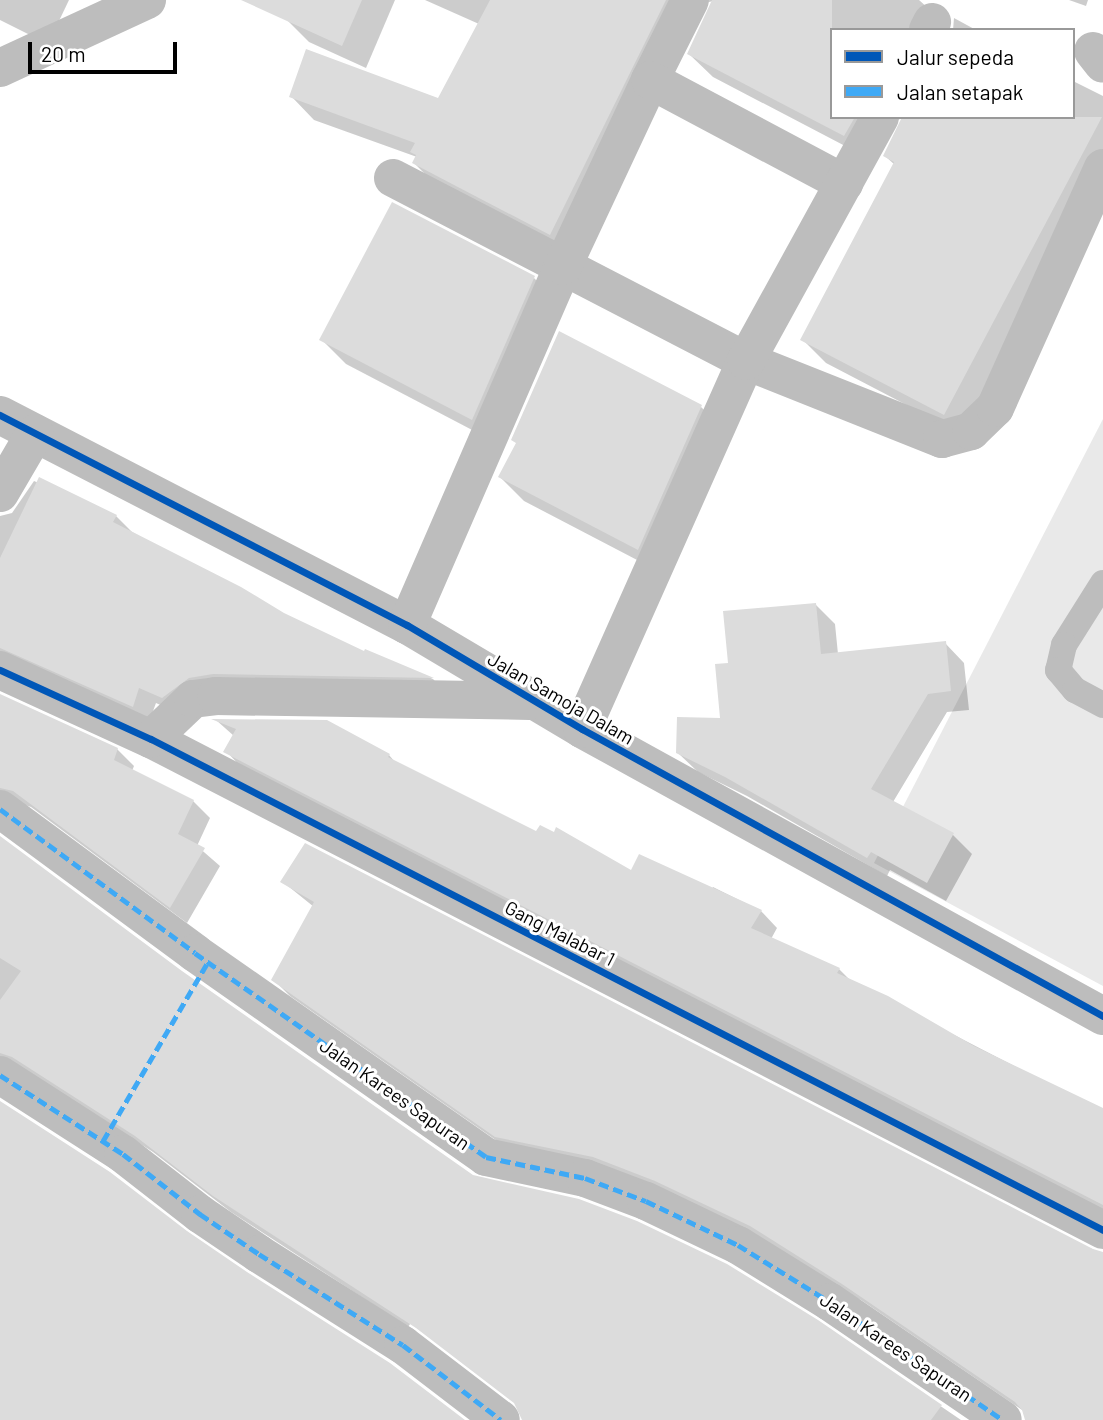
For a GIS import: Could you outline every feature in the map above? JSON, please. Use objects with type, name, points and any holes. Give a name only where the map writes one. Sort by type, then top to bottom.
[{"type":"street","points":[[0,68],[147,0]]},
{"type":"street","points":[[407,625],[563,267],[690,0]]},
{"type":"street","points":[[650,80],[844,183]]},
{"type":"street","points":[[582,729],[746,361],[879,119]]},
{"type":"street","points":[[393,178],[746,361],[943,439],[971,431],[995,408],[1103,168]]},
{"type":"street","name":"Jalan Samoja Dalam","points":[[0,415],[407,625],[532,701],[1103,1016]]},
{"type":"street","points":[[0,493],[35,433]]},
{"type":"street","name":"Gang Malabar 1","points":[[0,670],[151,738],[1103,1230]]},
{"type":"street","points":[[151,738],[193,699],[215,696],[532,701]]},
{"type":"street","name":"Jalan Karees Sapuran","points":[[0,809],[195,953],[486,1157],[584,1178],[646,1201],[738,1245],[830,1302],[1003,1420]]},
{"type":"street","points":[[0,1075],[123,1154],[200,1214],[259,1254],[403,1345],[501,1420]]},
{"type":"lane","points":[[1103,583],[1064,645],[1058,670],[1075,690],[1103,705]]},
{"type":"shaded area","points":[[1103,419],[1103,986],[874,863]]},
{"type":"building","points":[[241,0],[362,0],[342,46]]},
{"type":"building","points":[[490,0],[666,0],[550,235],[412,163],[416,155],[410,152],[415,143],[289,97],[306,49],[438,98]]},
{"type":"building","points":[[712,0],[832,0],[830,119],[854,119],[844,136],[687,54]]},
{"type":"building","points":[[1102,117],[944,415],[800,340],[894,162],[883,156],[901,119]]},
{"type":"building","points":[[392,202],[535,276],[472,420],[319,340]]},
{"type":"building","points":[[559,331],[702,405],[638,550],[498,477],[516,443],[511,440]]},
{"type":"building","points":[[39,477],[117,515],[113,522],[241,587],[284,613],[364,651],[365,649],[434,678],[213,674],[189,678],[162,698],[139,688],[133,707],[0,648],[0,558]]},
{"type":"building","points":[[816,603],[821,654],[946,641],[951,691],[928,694],[871,789],[954,833],[927,883],[871,852],[867,858],[725,777],[676,753],[677,717],[720,718],[715,664],[728,663],[723,611]]},
{"type":"building","points":[[0,694],[118,748],[114,760],[194,800],[178,834],[205,848],[170,908],[13,791],[0,788]]},
{"type":"building","points":[[211,719],[327,720],[390,754],[388,757],[536,831],[540,825],[554,832],[556,827],[631,870],[639,854],[762,910],[751,928],[840,968],[837,973],[888,996],[974,1046],[1103,1108],[1103,1205],[223,752],[236,729]]},
{"type":"building","points":[[0,836],[182,971],[473,1175],[579,1199],[637,1221],[727,1264],[818,1320],[942,1405],[931,1420],[522,1420],[514,1403],[416,1328],[213,1196],[135,1136],[12,1057],[0,1053],[0,1000],[21,971],[0,958]]},
{"type":"building","points":[[305,843],[1103,1252],[1103,1420],[1025,1420],[1022,1410],[1015,1402],[842,1284],[750,1226],[655,1181],[593,1157],[495,1137],[271,980],[314,902],[280,882]]},
{"type":"building","points":[[0,1101],[110,1172],[187,1231],[247,1272],[390,1363],[465,1420],[0,1420]]},
{"type":"marked path","points":[[0,809],[195,953],[486,1157],[585,1178],[646,1201],[738,1245],[830,1302],[1003,1420]]},
{"type":"marked path","points":[[103,1141],[208,962]]},
{"type":"marked path","points":[[0,1075],[123,1154],[200,1214],[259,1254],[403,1345],[501,1420]]},
{"type":"cycle path","points":[[0,415],[407,625],[582,729],[1103,1016]]},
{"type":"cycle path","points":[[0,670],[151,739],[1103,1230]]}]
